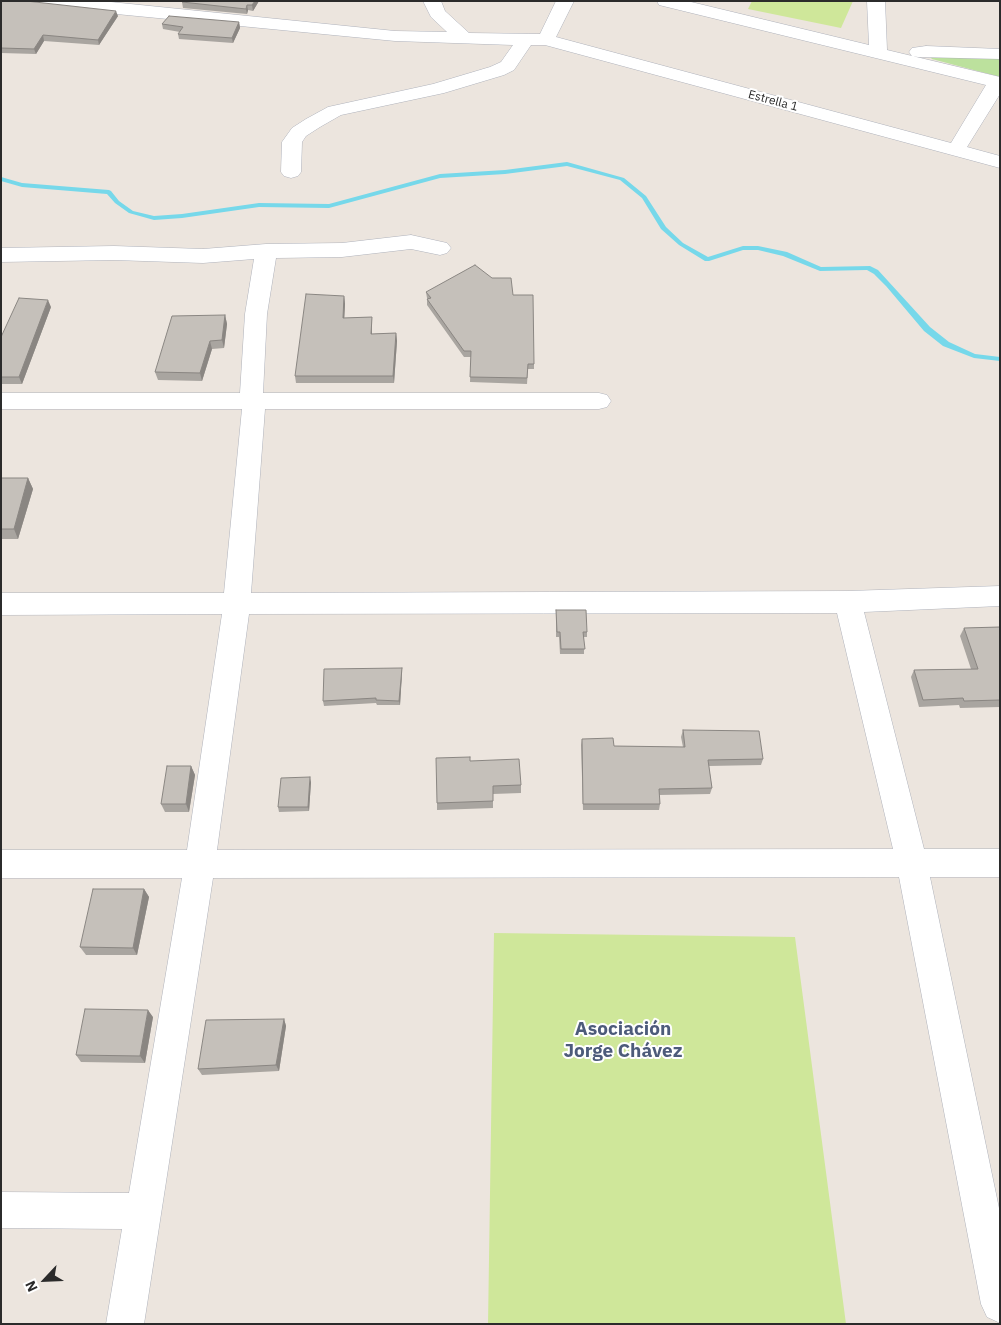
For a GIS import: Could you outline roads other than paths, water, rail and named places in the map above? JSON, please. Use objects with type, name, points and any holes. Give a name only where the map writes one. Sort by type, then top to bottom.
[{"type":"street","name":"Estrella 1","points":[[34,1],[395,36],[546,40],[1000,162]]},
{"type":"street","points":[[432,1],[437,13],[464,37]]},
{"type":"street","points":[[546,40],[566,1]]},
{"type":"street","points":[[665,1],[999,83],[956,150]]},
{"type":"street","points":[[876,1],[878,52]]},
{"type":"street","points":[[291,172],[292,142],[299,132],[313,123],[335,111],[437,89],[497,71],[508,66],[525,40]]},
{"type":"street","points":[[899,57],[926,51],[1000,54]]},
{"type":"street","points":[[1,255],[114,253],[203,256],[266,251],[342,250],[411,242],[440,248]]},
{"type":"street","points":[[125,1324],[200,864],[237,604],[254,403],[251,391],[256,314],[266,251]]},
{"type":"street","points":[[1,402],[599,401]]},
{"type":"street","points":[[1,604],[848,602],[1000,596]]},
{"type":"street","points":[[848,602],[912,864],[991,1210],[1000,1304]]},
{"type":"street","points":[[1,864],[1000,863]]},
{"type":"street","points":[[1,1210],[144,1211]]},
{"type":"waterway","points":[[1,179],[22,185],[109,192],[117,202],[131,212],[154,218],[259,205],[329,206],[440,176],[505,172],[567,164],[622,179],[644,197],[663,228],[681,244],[707,259],[743,248],[758,248],[785,254],[820,269],[868,268],[876,272],[927,329],[946,344],[974,356],[1000,359]]},
{"type":"district","name":"Asociación Jorge Chávez","points":[[623,1041]]}]
